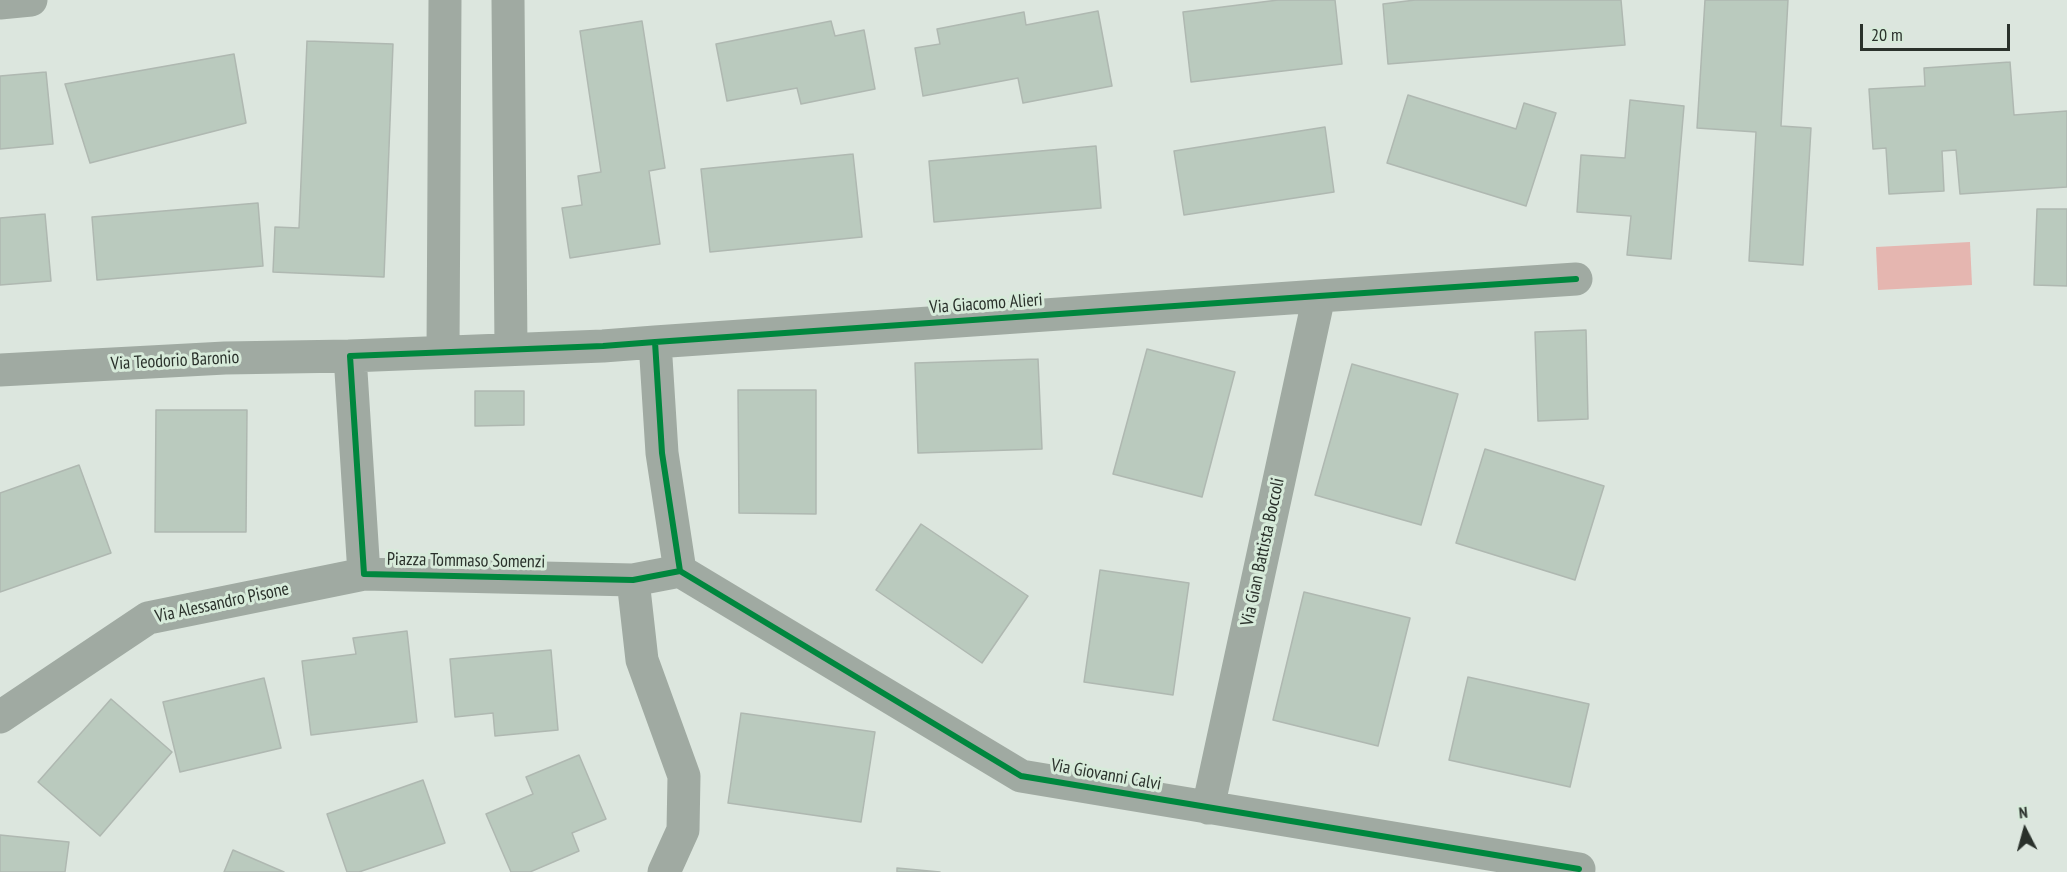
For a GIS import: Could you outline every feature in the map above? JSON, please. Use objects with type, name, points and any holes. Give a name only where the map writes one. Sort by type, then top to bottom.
[{"type":"street","points":[[0,3],[31,0]]},
{"type":"street","points":[[443,350],[445,0]]},
{"type":"street","points":[[508,0],[511,348]]},
{"type":"street","name":"Via Giacomo Alieri","points":[[655,342],[1575,279]]},
{"type":"street","name":"Via Gian Battista Boccoli","points":[[1208,808],[1319,296]]},
{"type":"street","points":[[350,356],[655,342],[662,453],[680,571]]},
{"type":"street","name":"Piazza Tommaso Somenzi","points":[[350,356],[364,574],[633,580],[680,571]]},
{"type":"street","name":"Via Teodorio Baronio","points":[[0,370],[225,358],[350,356]]},
{"type":"street","name":"Via Giovanni Calvi","points":[[680,571],[1021,776],[1580,869]]},
{"type":"street","name":"Via Alessandro Pisone","points":[[0,717],[148,618],[364,574]]},
{"type":"street","points":[[633,580],[642,660],[684,776],[682,830],[664,872]]},
{"type":"shaded area","points":[[1970,242],[1972,285],[1878,290],[1876,247]]},
{"type":"building","points":[[1278,0],[1335,0],[1342,64],[1191,82],[1183,12]]},
{"type":"building","points":[[1415,0],[1621,0],[1625,45],[1388,64],[1383,4]]},
{"type":"building","points":[[1705,0],[1788,0],[1781,126],[1811,128],[1803,265],[1749,261],[1756,132],[1697,128]]},
{"type":"building","points":[[1098,11],[1112,86],[1023,103],[1018,78],[923,96],[915,48],[940,44],[937,29],[1024,12],[1026,25]]},
{"type":"building","points":[[642,21],[665,168],[649,171],[660,244],[570,258],[562,208],[582,205],[578,176],[601,172],[580,31]]},
{"type":"building","points":[[831,21],[835,36],[864,30],[875,89],[801,104],[797,88],[727,101],[716,44]]},
{"type":"building","points":[[307,41],[393,44],[384,277],[273,272],[275,227],[299,228]]},
{"type":"building","points":[[234,54],[246,123],[90,163],[65,84]]},
{"type":"building","points":[[2010,62],[2014,115],[2067,111],[2067,187],[1960,194],[1956,150],[1942,151],[1944,191],[1889,194],[1886,148],[1873,149],[1869,89],[1925,86],[1924,68]]},
{"type":"building","points":[[46,72],[53,144],[0,149],[0,76]]},
{"type":"building","points":[[1408,95],[1516,129],[1524,103],[1556,113],[1526,206],[1387,163]]},
{"type":"building","points":[[1630,100],[1684,106],[1671,259],[1627,255],[1631,216],[1577,212],[1581,155],[1625,158]]},
{"type":"building","points":[[1325,127],[1334,192],[1184,215],[1174,151]]},
{"type":"building","points":[[1096,146],[1101,208],[934,222],[929,161]]},
{"type":"building","points":[[853,154],[862,237],[710,252],[701,169]]},
{"type":"building","points":[[258,203],[263,266],[97,280],[92,217]]},
{"type":"building","points":[[2037,209],[2067,209],[2067,286],[2034,285]]},
{"type":"building","points":[[45,214],[51,281],[0,285],[0,218]]},
{"type":"building","points":[[1586,330],[1588,419],[1538,421],[1535,332]]},
{"type":"building","points":[[1147,349],[1235,372],[1202,497],[1113,474]]},
{"type":"building","points":[[1038,359],[1042,449],[918,453],[915,363]]},
{"type":"building","points":[[1352,364],[1458,394],[1421,525],[1315,495]]},
{"type":"building","points":[[738,390],[816,390],[816,514],[739,513]]},
{"type":"building","points":[[475,391],[524,391],[524,425],[475,426]]},
{"type":"building","points":[[156,410],[247,410],[246,532],[155,532]]},
{"type":"building","points":[[1485,449],[1604,486],[1575,580],[1456,543]]},
{"type":"building","points":[[79,465],[111,553],[0,592],[0,493]]},
{"type":"building","points":[[921,524],[1028,596],[982,663],[876,590]]},
{"type":"building","points":[[1100,570],[1189,583],[1173,695],[1084,682]]},
{"type":"building","points":[[1304,592],[1410,618],[1378,746],[1273,720]]},
{"type":"building","points":[[407,631],[417,722],[311,735],[302,661],[356,654],[353,638]]},
{"type":"building","points":[[551,650],[558,730],[495,736],[493,713],[455,717],[450,659]]},
{"type":"building","points":[[1468,677],[1589,704],[1570,787],[1449,760]]},
{"type":"building","points":[[264,678],[281,748],[180,772],[163,702]]},
{"type":"building","points":[[111,699],[172,752],[100,836],[38,782]]},
{"type":"building","points":[[741,713],[875,732],[861,822],[728,803]]},
{"type":"building","points":[[579,755],[606,819],[572,833],[579,851],[530,872],[511,872],[486,814],[533,794],[526,777]]},
{"type":"building","points":[[423,780],[445,843],[359,872],[347,872],[327,814]]},
{"type":"building","points":[[0,835],[69,842],[65,872],[0,872]]},
{"type":"building","points":[[233,850],[284,872],[224,872]]},
{"type":"building","points":[[897,868],[940,872],[897,872]]},
{"type":"cycle path","points":[[655,342],[662,453],[680,571],[633,580],[364,574],[350,356],[603,346],[655,342],[1319,296],[1576,279]]},
{"type":"cycle path","points":[[680,571],[1021,776],[1579,869]]}]
